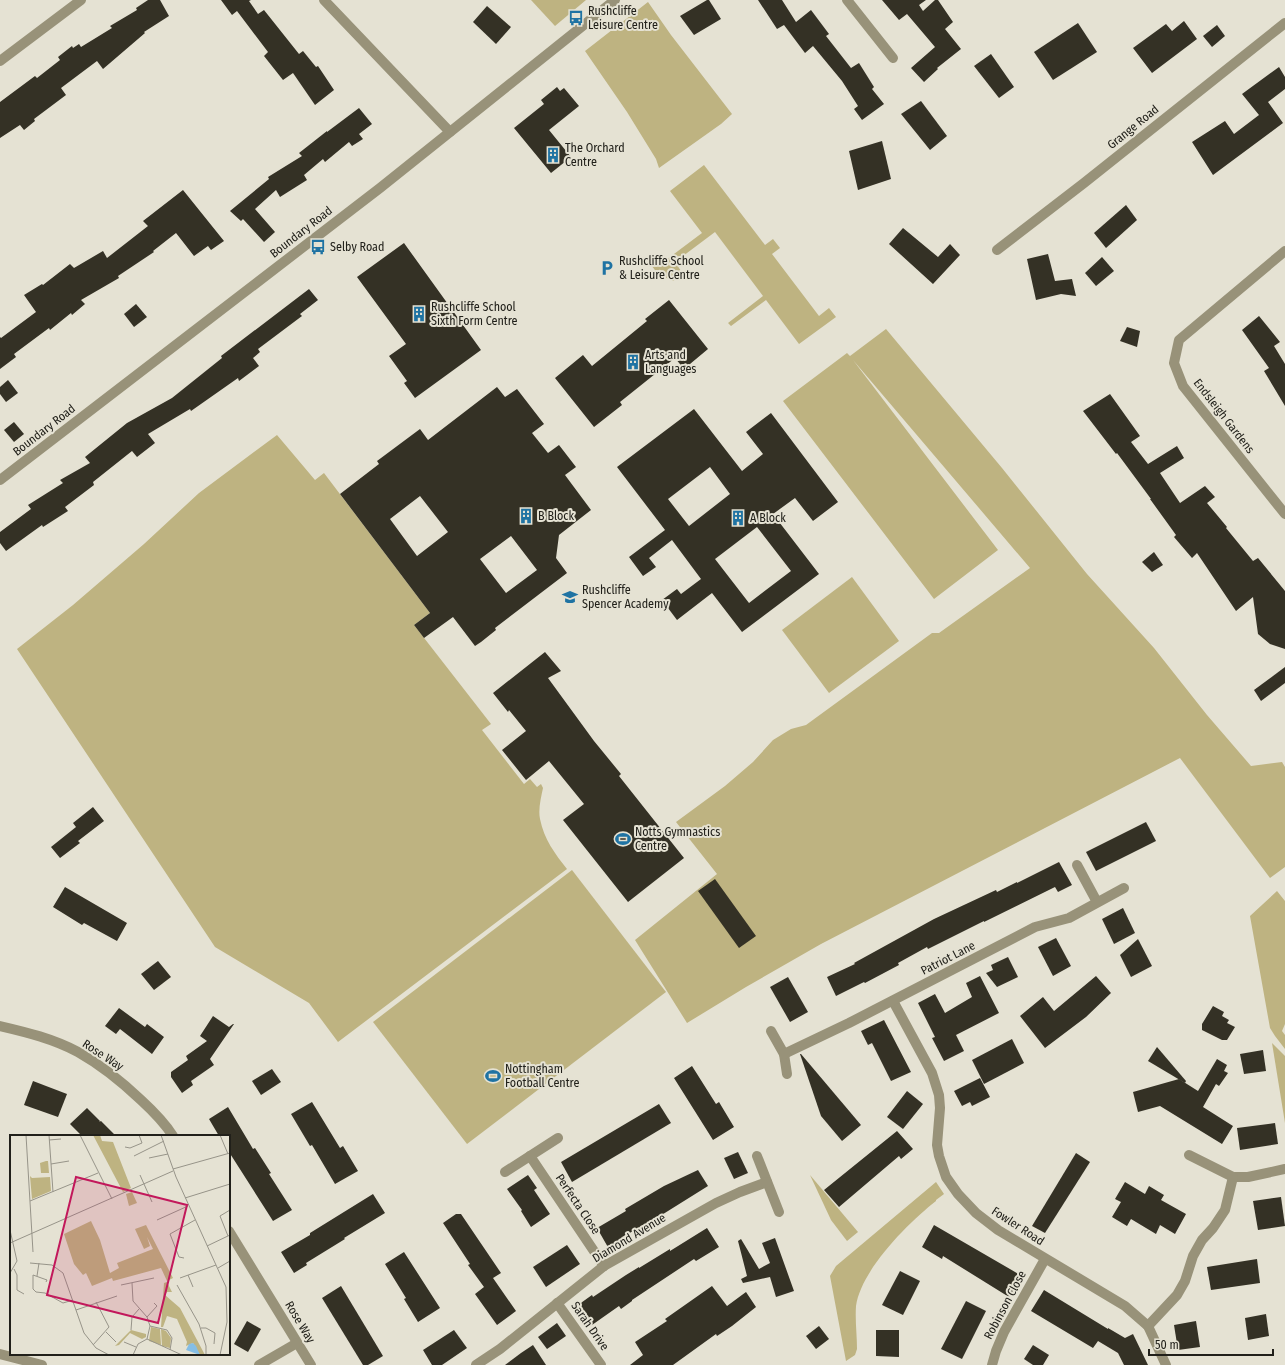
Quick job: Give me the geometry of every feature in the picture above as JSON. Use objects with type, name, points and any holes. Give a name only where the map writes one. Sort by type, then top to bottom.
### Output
[{"type":"street","points":[[0,62],[81,0]]},
{"type":"street","points":[[324,0],[450,132]]},
{"type":"street","name":"Boundary Road","points":[[0,480],[374,192],[615,0]]},
{"type":"street","points":[[847,0],[893,58]]},
{"type":"street","name":"Grange Road","points":[[996,250],[1285,23]]},
{"type":"street","name":"Endsleigh Gardens","points":[[1285,251],[1179,340],[1174,363],[1183,386],[1285,514]]},
{"type":"street","points":[[1077,865],[1097,902]]},
{"type":"street","name":"Patriot Lane","points":[[784,1054],[893,1001],[1035,927],[1069,918],[1124,888]]},
{"type":"street","name":"Fowler Road","points":[[893,1001],[932,1073],[939,1095],[940,1108],[937,1145],[939,1156],[946,1177],[958,1194],[976,1214],[998,1230],[1125,1306],[1148,1326],[1166,1365]]},
{"type":"street","name":"Rose Way","points":[[0,1026],[61,1044],[91,1060],[125,1085],[162,1120],[172,1135]]},
{"type":"street","points":[[771,1031],[784,1054],[787,1074]]},
{"type":"street","points":[[506,1172],[558,1138]]},
{"type":"street","points":[[1189,1155],[1233,1177],[1248,1177],[1285,1169]]},
{"type":"street","name":"Perfecta Close","points":[[530,1156],[604,1266]]},
{"type":"street","points":[[757,1156],[779,1212]]},
{"type":"street","points":[[1148,1326],[1177,1296],[1185,1282],[1193,1256],[1202,1240],[1213,1228],[1225,1210],[1233,1177]]},
{"type":"street","name":"Diamond Avenue","points":[[476,1365],[500,1349],[604,1266],[716,1203],[740,1192],[768,1182]]},
{"type":"street","name":"Rose Way","points":[[230,1232],[310,1365]]},
{"type":"street","name":"Robinson Close","points":[[992,1365],[1004,1332],[1045,1259]]},
{"type":"street","name":"Sarah Drive","points":[[557,1303],[601,1365]]},
{"type":"street","points":[[259,1365],[297,1343]]},
{"type":"street","points":[[0,1354],[42,1365]]},
{"type":"shaded area","points":[[531,0],[586,0],[555,26]]},
{"type":"shaded area","points":[[648,2],[671,35],[732,114],[721,124],[659,168],[656,159],[627,112],[585,51]]},
{"type":"shaded area","points":[[704,165],[765,245],[773,239],[780,248],[772,254],[819,316],[829,308],[836,317],[799,344],[766,300],[731,326],[728,323],[763,296],[715,232],[675,262],[683,274],[673,281],[658,274],[648,261],[656,255],[662,263],[702,233],[670,191]]},
{"type":"shaded area","points":[[886,329],[1002,468],[1087,574],[1154,648],[1207,715],[1251,766],[1282,762],[1285,767],[1285,867],[1270,878],[1180,758],[821,944],[687,1023],[635,940],[717,874],[676,822],[725,786],[753,762],[773,740],[791,729],[806,725],[932,633],[939,633],[1030,568],[853,360],[998,550],[934,599],[783,401],[847,353],[850,356]]},
{"type":"shaded area","points":[[277,435],[315,480],[324,473],[430,613],[414,625],[491,724],[482,730],[524,784],[530,779],[537,787],[541,784],[543,788],[539,811],[544,833],[550,846],[567,869],[338,1042],[309,1003],[215,947],[17,649],[73,605],[144,544],[199,493]]},
{"type":"shaded area","points":[[852,577],[899,641],[829,693],[782,630]]},
{"type":"shaded area","points":[[572,870],[666,992],[467,1144],[373,1022]]},
{"type":"shaded area","points":[[1277,891],[1285,901],[1285,1024],[1282,1031],[1285,1035],[1285,1049],[1270,1028],[1250,916]]},
{"type":"shaded area","points":[[1272,1043],[1285,1056],[1285,1123]]},
{"type":"shaded area","points":[[810,1175],[858,1232],[847,1241],[831,1220]]},
{"type":"shaded area","points":[[936,1182],[944,1194],[912,1222],[887,1248],[867,1278],[860,1292],[856,1306],[857,1349],[855,1355],[846,1361],[830,1276],[836,1266]]},
{"type":"building","points":[[148,0],[160,0],[169,16],[144,32],[145,33],[103,69],[97,61],[61,88],[66,95],[34,119],[35,121],[24,130],[20,125],[0,138],[0,102],[35,76],[37,78],[60,60],[58,57],[72,46],[73,48],[79,44],[81,47],[112,28],[110,26],[137,10],[136,8]]},
{"type":"building","points":[[221,0],[251,0],[249,1],[258,14],[264,10],[299,54],[303,51],[316,67],[318,66],[334,90],[315,105],[293,73],[283,80],[264,56],[268,52],[237,11],[232,15]]},
{"type":"building","points":[[709,0],[721,19],[694,35],[680,16]]},
{"type":"building","points":[[758,0],[782,0],[796,22],[811,10],[829,34],[826,36],[851,68],[859,63],[874,87],[872,89],[884,104],[862,120],[854,109],[858,106],[842,81],[813,46],[805,53],[784,25],[777,29]]},
{"type":"building","points":[[882,0],[926,0],[919,5],[923,11],[935,0],[938,0],[953,22],[945,29],[961,49],[937,68],[938,69],[924,82],[911,68],[935,47],[907,14],[899,20]]},
{"type":"building","points":[[487,6],[511,27],[496,44],[473,22]]},
{"type":"building","points":[[1184,21],[1197,39],[1152,73],[1133,48],[1166,24],[1172,31]]},
{"type":"building","points":[[1078,23],[1097,52],[1053,80],[1034,52]]},
{"type":"building","points":[[1217,25],[1225,36],[1212,47],[1203,36]]},
{"type":"building","points":[[991,54],[1014,87],[999,98],[974,66]]},
{"type":"building","points":[[1279,67],[1285,77],[1285,89],[1268,102],[1283,123],[1213,175],[1192,142],[1225,121],[1234,134],[1259,115],[1242,94]]},
{"type":"building","points":[[557,87],[560,91],[564,88],[579,106],[549,130],[571,157],[551,173],[514,128],[544,104],[541,100]]},
{"type":"building","points":[[921,101],[947,136],[930,150],[901,114]]},
{"type":"building","points":[[359,108],[372,124],[359,134],[363,139],[352,146],[349,142],[325,162],[323,159],[304,175],[307,180],[280,197],[276,190],[255,209],[275,232],[264,242],[243,219],[241,221],[230,211],[269,179],[268,177],[302,156],[299,153]]},
{"type":"building","points":[[882,141],[891,179],[858,190],[849,151]]},
{"type":"building","points":[[183,190],[224,241],[211,250],[208,246],[194,256],[176,233],[153,251],[154,252],[118,276],[119,278],[81,300],[85,304],[72,315],[71,313],[50,330],[49,328],[14,354],[16,357],[0,369],[0,337],[1,338],[36,312],[24,295],[42,284],[43,285],[70,264],[74,268],[103,251],[107,258],[148,226],[143,221]]},
{"type":"building","points":[[1126,205],[1137,220],[1106,248],[1094,233]]},
{"type":"building","points":[[903,228],[938,257],[950,244],[960,255],[933,284],[889,244]]},
{"type":"building","name":"Rushcliffe School Sixth Form Centre","points":[[404,243],[481,350],[415,398],[404,383],[407,381],[389,356],[406,344],[357,277]]},
{"type":"building","points":[[1048,254],[1055,281],[1072,279],[1076,296],[1061,294],[1036,300],[1027,259]]},
{"type":"building","points":[[1102,257],[1114,271],[1096,286],[1085,273]]},
{"type":"building","points":[[309,289],[318,300],[300,314],[302,316],[258,349],[260,352],[253,358],[259,366],[239,381],[238,378],[191,411],[190,409],[148,434],[155,443],[137,457],[132,451],[93,482],[94,485],[65,507],[68,511],[43,527],[42,525],[6,551],[0,543],[0,532],[31,509],[28,505],[63,483],[60,480],[90,463],[85,457],[127,423],[172,398],[222,358],[221,356]]},
{"type":"building","name":"Arts and Languages","points":[[669,300],[708,349],[684,369],[675,358],[620,402],[622,405],[594,427],[555,378],[583,355],[592,366],[647,321],[645,319]]},
{"type":"building","points":[[136,304],[147,317],[134,327],[124,314]]},
{"type":"building","points":[[1259,316],[1280,342],[1274,346],[1285,364],[1285,406],[1264,371],[1269,368],[1242,330]]},
{"type":"building","points":[[1127,327],[1140,331],[1137,347],[1120,341]]},
{"type":"building","points":[[8,380],[18,393],[6,402],[0,394],[0,387]]},
{"type":"building","name":"B Block","points":[[497,387],[505,397],[517,389],[544,424],[532,433],[548,453],[559,445],[576,467],[565,475],[591,510],[559,535],[556,558],[567,573],[495,628],[496,630],[475,646],[453,617],[424,638],[414,625],[430,613],[340,494],[379,464],[377,461],[420,429],[428,440]],"holes":[[[420,496],[448,532],[417,556],[390,519]],[[511,536],[537,570],[506,593],[480,559]]]},
{"type":"building","points":[[1110,394],[1140,436],[1131,442],[1148,464],[1177,446],[1184,458],[1160,473],[1180,503],[1205,486],[1215,497],[1207,503],[1227,527],[1226,528],[1253,561],[1258,558],[1285,591],[1285,649],[1270,644],[1258,634],[1253,597],[1236,611],[1197,553],[1192,558],[1174,537],[1176,535],[1151,499],[1117,453],[1116,454],[1083,411]]},
{"type":"building","name":"A Block","points":[[694,409],[742,471],[763,454],[746,432],[771,413],[838,502],[813,521],[795,498],[773,514],[819,574],[742,632],[712,593],[677,620],[662,600],[677,589],[681,594],[701,579],[672,540],[649,558],[656,567],[643,576],[629,557],[665,530],[617,467]],"holes":[[[710,467],[730,494],[689,526],[668,499]],[[757,527],[791,571],[749,603],[715,559]]]},
{"type":"building","points":[[14,422],[24,434],[14,442],[4,430]]},
{"type":"building","points":[[1154,552],[1163,565],[1152,572],[1142,562]]},
{"type":"building","points":[[545,652],[561,671],[548,678],[594,741],[621,774],[619,776],[684,858],[628,902],[563,820],[584,804],[549,761],[526,780],[502,750],[526,731],[493,693]]},
{"type":"building","points":[[1285,667],[1285,683],[1261,701],[1254,690]]},
{"type":"building","points":[[93,807],[104,821],[78,841],[80,843],[60,858],[51,847],[76,827],[73,823]]},
{"type":"building","points":[[1146,822],[1156,841],[1096,871],[1086,852]]},
{"type":"building","points":[[1059,862],[1072,885],[1058,892],[1055,887],[928,949],[927,947],[898,963],[899,965],[836,996],[827,977],[855,964],[854,963],[934,919],[996,890],[997,892],[1017,883]]},
{"type":"building","points":[[715,879],[756,936],[739,948],[698,891]]},
{"type":"building","points":[[65,887],[127,923],[117,941],[84,923],[82,925],[53,907]]},
{"type":"building","points":[[1123,908],[1135,933],[1114,944],[1102,919]]},
{"type":"building","points":[[1056,938],[1071,966],[1053,976],[1038,947]]},
{"type":"building","points":[[1138,939],[1152,966],[1131,977],[1120,955]]},
{"type":"building","points":[[1008,957],[1018,977],[997,987],[986,973],[993,970],[991,965]]},
{"type":"building","points":[[158,961],[171,977],[154,990],[141,974]]},
{"type":"building","points":[[980,976],[999,1013],[956,1035],[964,1051],[944,1061],[932,1038],[935,1037],[918,1003],[935,994],[945,1013],[972,997],[966,983]]},
{"type":"building","points":[[1096,976],[1111,993],[1086,1017],[1045,1048],[1020,1016],[1043,997],[1054,1011]]},
{"type":"building","points":[[788,977],[808,1012],[790,1022],[770,987]]},
{"type":"building","points":[[1213,1006],[1224,1012],[1222,1016],[1229,1020],[1227,1023],[1235,1027],[1227,1040],[1222,1040],[1202,1030],[1202,1024]]},
{"type":"building","points":[[119,1008],[145,1027],[147,1024],[164,1037],[152,1054],[120,1029],[116,1034],[105,1026]]},
{"type":"building","points":[[213,1016],[229,1027],[234,1024],[210,1059],[214,1065],[191,1081],[193,1085],[182,1093],[171,1077],[171,1072],[188,1060],[186,1056],[207,1041],[200,1036]]},
{"type":"building","points":[[884,1020],[911,1072],[891,1081],[872,1043],[868,1045],[861,1031]]},
{"type":"building","points":[[1012,1039],[1024,1063],[984,1084],[972,1060]]},
{"type":"building","points":[[1157,1047],[1186,1081],[1185,1083],[1148,1061]]},
{"type":"building","points":[[1263,1050],[1266,1071],[1244,1074],[1240,1054]]},
{"type":"building","points":[[800,1054],[861,1125],[842,1141],[821,1116]]},
{"type":"building","points":[[1217,1059],[1227,1065],[1224,1071],[1228,1073],[1219,1086],[1216,1084],[1203,1107],[1233,1126],[1222,1144],[1160,1106],[1138,1112],[1133,1092],[1179,1079],[1198,1091]]},
{"type":"building","points":[[692,1066],[716,1104],[719,1102],[734,1127],[713,1140],[674,1078]]},
{"type":"building","points":[[272,1069],[281,1082],[261,1095],[252,1081]]},
{"type":"building","points":[[980,1078],[990,1097],[972,1106],[970,1102],[962,1106],[954,1091]]},
{"type":"building","points":[[33,1081],[67,1094],[58,1117],[24,1105]]},
{"type":"building","points":[[907,1091],[923,1104],[903,1129],[887,1117]]},
{"type":"building","points":[[312,1102],[340,1148],[343,1146],[358,1171],[335,1184],[312,1145],[310,1146],[291,1114]]},
{"type":"building","points":[[659,1104],[671,1123],[572,1182],[561,1162]]},
{"type":"building","points":[[228,1107],[253,1149],[255,1148],[271,1173],[269,1174],[292,1210],[273,1221],[230,1154],[230,1135],[218,1135],[209,1119]]},
{"type":"building","points":[[87,1108],[100,1121],[99,1122],[101,1121],[115,1135],[81,1135],[70,1124]]},
{"type":"building","points":[[1275,1123],[1278,1144],[1240,1150],[1237,1128]]},
{"type":"building","points":[[897,1131],[913,1149],[901,1159],[899,1156],[839,1207],[824,1190]]},
{"type":"building","points":[[738,1152],[748,1173],[734,1179],[724,1158]]},
{"type":"building","points":[[1076,1153],[1090,1162],[1045,1233],[1032,1226]]},
{"type":"building","points":[[698,1170],[708,1186],[652,1221],[622,1237],[624,1240],[609,1249],[597,1228],[626,1211],[625,1209],[664,1186]]},
{"type":"building","points":[[528,1175],[537,1188],[534,1190],[550,1214],[531,1227],[521,1211],[522,1210],[507,1189]]},
{"type":"building","points":[[1125,1182],[1145,1194],[1149,1186],[1164,1195],[1161,1200],[1186,1214],[1175,1234],[1160,1225],[1156,1234],[1131,1219],[1127,1226],[1112,1217],[1121,1202],[1115,1199]]},
{"type":"building","points":[[373,1194],[385,1213],[306,1263],[307,1265],[294,1273],[281,1252]]},
{"type":"building","points":[[1281,1197],[1285,1226],[1258,1230],[1253,1201]]},
{"type":"building","points":[[456,1214],[461,1214],[501,1273],[493,1278],[516,1311],[497,1325],[475,1294],[484,1287],[468,1265],[470,1264],[443,1223]]},
{"type":"building","points":[[934,1225],[1022,1276],[1009,1297],[943,1256],[942,1259],[922,1247]]},
{"type":"building","points":[[707,1228],[719,1247],[696,1261],[694,1259],[632,1300],[621,1309],[619,1306],[592,1325],[578,1305],[592,1295],[593,1297],[639,1267],[670,1249],[670,1251]]},
{"type":"building","points":[[775,1238],[794,1291],[776,1297],[770,1277],[743,1283],[741,1279],[747,1276],[738,1241],[741,1239],[759,1269],[770,1263],[762,1243]]},
{"type":"building","points":[[567,1245],[580,1264],[546,1287],[533,1267]]},
{"type":"building","points":[[404,1252],[440,1308],[418,1322],[404,1299],[406,1298],[385,1264]]},
{"type":"building","points":[[1257,1259],[1260,1283],[1211,1290],[1207,1267]]},
{"type":"building","points":[[900,1271],[920,1281],[903,1315],[882,1305]]},
{"type":"building","points":[[341,1286],[383,1356],[368,1365],[363,1365],[322,1298]]},
{"type":"building","points":[[712,1286],[727,1306],[746,1292],[756,1307],[732,1326],[717,1336],[716,1334],[673,1365],[630,1365],[643,1355],[635,1342],[667,1321],[665,1319]]},
{"type":"building","points":[[1044,1290],[1125,1338],[1133,1334],[1148,1365],[1124,1365],[1118,1353],[1098,1341],[1093,1348],[1031,1311]]},
{"type":"building","points":[[966,1301],[986,1311],[962,1359],[941,1349]]},
{"type":"building","points":[[1266,1314],[1269,1336],[1248,1340],[1245,1318]]},
{"type":"building","points":[[247,1321],[261,1329],[248,1352],[234,1344]]},
{"type":"building","points":[[1196,1321],[1200,1347],[1178,1350],[1174,1325]]},
{"type":"building","points":[[557,1323],[566,1336],[547,1349],[538,1337]]},
{"type":"building","points":[[819,1326],[829,1339],[816,1349],[806,1336]]},
{"type":"building","points":[[454,1330],[467,1348],[442,1365],[432,1365],[423,1350]]},
{"type":"building","points":[[876,1330],[899,1330],[899,1357],[876,1356]]},
{"type":"building","points":[[533,1345],[546,1365],[505,1365],[521,1353]]},
{"type":"building","points":[[1033,1345],[1049,1355],[1043,1365],[1033,1365],[1024,1359]]},
{"type":"place","name":"Rushcliffe Leisure Centre","points":[[576,18]]},
{"type":"place","name":"The Orchard Centre","points":[[553,155]]},
{"type":"place","name":"Selby Road","points":[[318,247]]},
{"type":"place","name":"Rushcliffe School & Leisure Centre","points":[[607,268]]},
{"type":"place","name":"Rushcliffe School Sixth Form Centre","points":[[419,314]]},
{"type":"place","name":"Arts and Languages","points":[[633,362]]},
{"type":"place","name":"B Block","points":[[526,516]]},
{"type":"place","name":"A Block","points":[[738,518]]},
{"type":"place","name":"Rushcliffe Spencer Academy","points":[[570,597]]},
{"type":"place","name":"Notts Gymnastics Centre","points":[[623,839]]},
{"type":"place","name":"Nottingham Football Centre","points":[[493,1076]]}]
